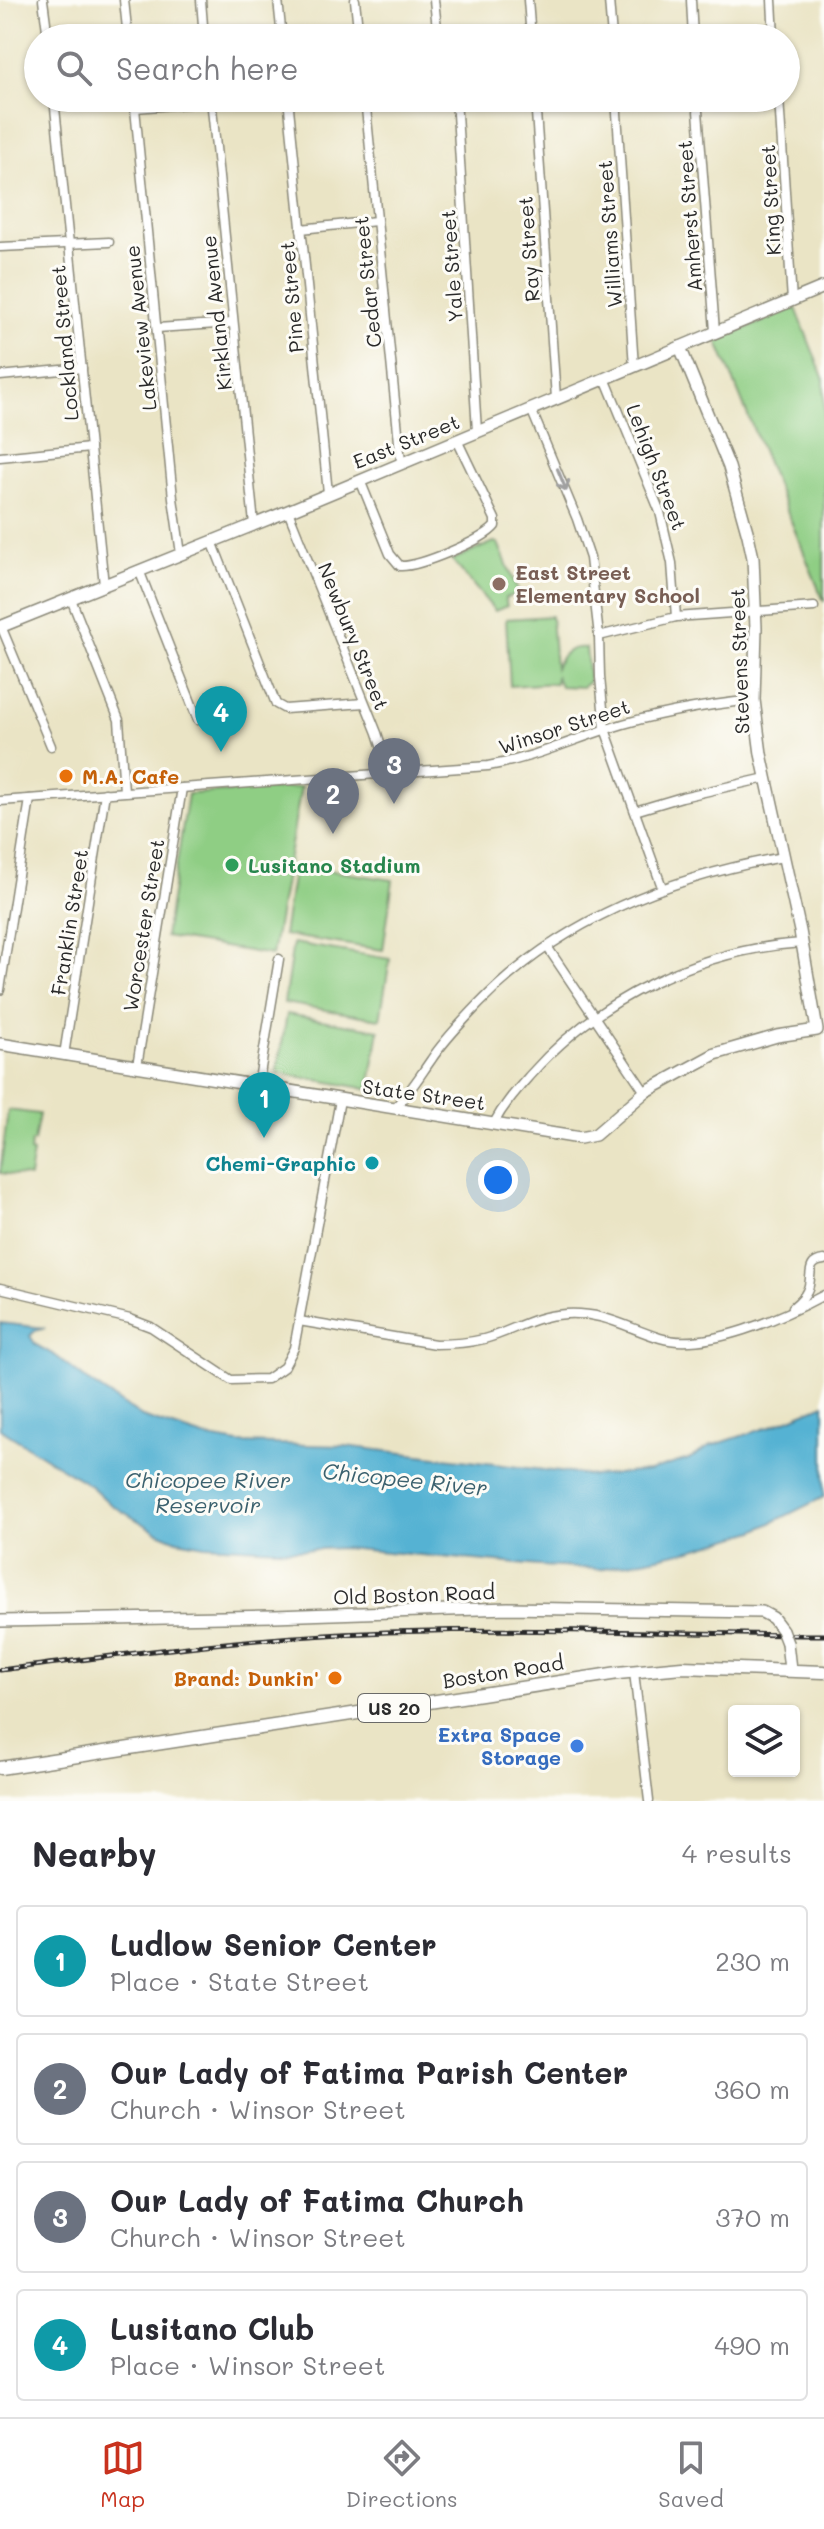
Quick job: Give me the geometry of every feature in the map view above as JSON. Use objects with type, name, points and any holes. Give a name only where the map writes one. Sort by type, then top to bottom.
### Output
[{"type":"main road","name":"Boston Road","points":[[0,1768],[634,1672],[682,1667],[824,1672]]},
{"type":"street","points":[[43,0],[46,24]]},
{"type":"street","points":[[124,0],[127,24]]},
{"type":"street","points":[[201,0],[203,24]]},
{"type":"street","points":[[278,0],[281,24]]},
{"type":"street","points":[[355,0],[358,24]]},
{"type":"street","points":[[434,0],[437,24]]},
{"type":"street","points":[[528,0],[530,24]]},
{"type":"street","points":[[609,0],[611,24]]},
{"type":"street","points":[[691,0],[692,24]]},
{"type":"street","points":[[772,0],[773,24]]},
{"type":"street","name":"Lockland Street","points":[[56,112],[104,585]]},
{"type":"street","name":"Lakeview Avenue","points":[[135,112],[181,554]]},
{"type":"street","name":"Kirkland Avenue","points":[[212,112],[254,524]]},
{"type":"street","name":"Pine Street","points":[[289,112],[328,493]]},
{"type":"street","name":"Cedar Street","points":[[366,112],[401,462]]},
{"type":"street","name":"Yale Street","points":[[457,112],[477,431]]},
{"type":"street","name":"Ray Street","points":[[536,112],[556,398]]},
{"type":"street","name":"Williams Street","points":[[617,112],[634,367]]},
{"type":"street","name":"Amherst Street","points":[[698,112],[715,331]]},
{"type":"street","name":"King Street","points":[[780,112],[792,301]]},
{"type":"street","points":[[301,229],[376,221]]},
{"type":"street","points":[[0,247],[109,242]]},
{"type":"street","name":"East Street","points":[[1,626],[288,511],[824,287]]},
{"type":"street","points":[[157,328],[232,323]]},
{"type":"street","name":"Stevens Street","points":[[680,347],[738,493],[753,558],[754,700],[766,778],[802,943],[817,1030]]},
{"type":"street","points":[[0,376],[82,368]]},
{"type":"street","name":"Lehigh Street","points":[[605,378],[660,512],[672,563],[676,617]]},
{"type":"street","points":[[531,409],[590,558],[605,729],[662,887]]},
{"type":"street","points":[[360,480],[390,554],[400,566],[415,564],[482,537],[495,526],[495,519],[457,440]]},
{"type":"street","points":[[0,457],[90,448]]},
{"type":"street","name":"Newbury Street","points":[[288,511],[390,774]]},
{"type":"street","points":[[212,541],[276,704],[285,709],[364,703]]},
{"type":"street","points":[[139,570],[198,720]]},
{"type":"street","points":[[71,599],[119,720],[124,791]]},
{"type":"street","points":[[599,636],[676,617],[814,607]]},
{"type":"street","points":[[1,626],[51,746]]},
{"type":"street","name":"Winsor Street","points":[[0,801],[503,764],[605,729],[696,706],[754,700]]},
{"type":"street","points":[[635,811],[766,778]]},
{"type":"street","name":"Worcester Street","points":[[137,1066],[182,788]]},
{"type":"street","name":"Franklin Street","points":[[64,1055],[105,793]]},
{"type":"street","points":[[0,990],[30,799]]},
{"type":"street","points":[[394,1108],[406,1097],[448,1038],[480,1003],[520,967],[586,922],[662,887],[783,857]]},
{"type":"street","points":[[494,1123],[502,1107],[540,1064],[594,1017],[634,994],[712,959],[774,945],[802,943]]},
{"type":"street","points":[[548,948],[645,1092]]},
{"type":"street","points":[[258,1086],[279,959]]},
{"type":"street","name":"State Street","points":[[0,1044],[588,1138],[645,1092],[698,1062],[777,1036],[817,1030]]},
{"type":"street","points":[[0,1288],[130,1319],[151,1327],[231,1380],[267,1379],[284,1367],[294,1348],[340,1100]]},
{"type":"street","points":[[787,1312],[808,1290],[811,1266],[824,1260]]},
{"type":"street","points":[[299,1321],[435,1344],[454,1344],[487,1338],[525,1321],[583,1313],[613,1319],[662,1339],[683,1341],[717,1337],[824,1295]]},
{"type":"street","name":"Old Boston Road","points":[[0,1621],[497,1609],[756,1611],[773,1618],[782,1630],[790,1669]]},
{"type":"street","points":[[634,1672],[649,1801]]},
{"type":"green space","points":[[796,308],[824,380],[824,602],[717,340]]},
{"type":"green space","points":[[498,543],[519,593],[505,598],[507,606],[495,611],[452,560]]},
{"type":"green space","points":[[551,616],[555,668],[566,652],[586,648],[589,682],[582,687],[560,686],[556,677],[555,683],[510,686],[506,619]]},
{"type":"green space","name":"Lusitano Stadium","points":[[301,787],[272,955],[165,937],[188,794]]},
{"type":"green space","points":[[294,865],[393,880],[383,950],[283,935]]},
{"type":"green space","points":[[293,943],[390,959],[380,1019],[284,1003]]},
{"type":"green space","points":[[287,1014],[379,1030],[369,1089],[277,1073]]},
{"type":"green space","points":[[8,1110],[39,1114],[34,1142],[31,1142],[30,1152],[33,1153],[29,1177],[0,1173]]},
{"type":"water","name":"Chicopee River Reservoir","points":[[0,1323],[45,1328],[30,1336],[36,1345],[142,1417],[204,1437],[238,1443],[345,1446],[594,1476],[649,1471],[689,1459],[711,1446],[824,1404],[824,1497],[755,1531],[691,1550],[600,1569],[343,1548],[295,1550],[205,1545],[177,1540],[110,1504],[92,1487],[0,1429]]},
{"type":"railway","points":[[0,1670],[244,1641],[388,1632],[513,1630],[824,1635]]},
{"type":"place","name":"East Street Elementary School","points":[[499,584]]},
{"type":"place","name":"Lusitano Club","points":[[221,752]]},
{"type":"place","name":"M.A. Cafe","points":[[66,776]]},
{"type":"place","name":"Our Lady of Fatima Church","points":[[394,804]]},
{"type":"place","name":"Our Lady of Fatima Parish Center","points":[[333,834]]},
{"type":"place","name":"Lusitano Stadium","points":[[232,865]]},
{"type":"place","name":"Ludlow Senior Center","points":[[264,1138]]},
{"type":"place","name":"Chemi-Graphic","points":[[372,1163]]},
{"type":"place","name":"Brand: Dunkin'","points":[[335,1678]]},
{"type":"place","name":"Extra Space Storage","points":[[577,1746]]},
{"type":"water label","name":"Chicopee River","points":[[405,1479]]}]
